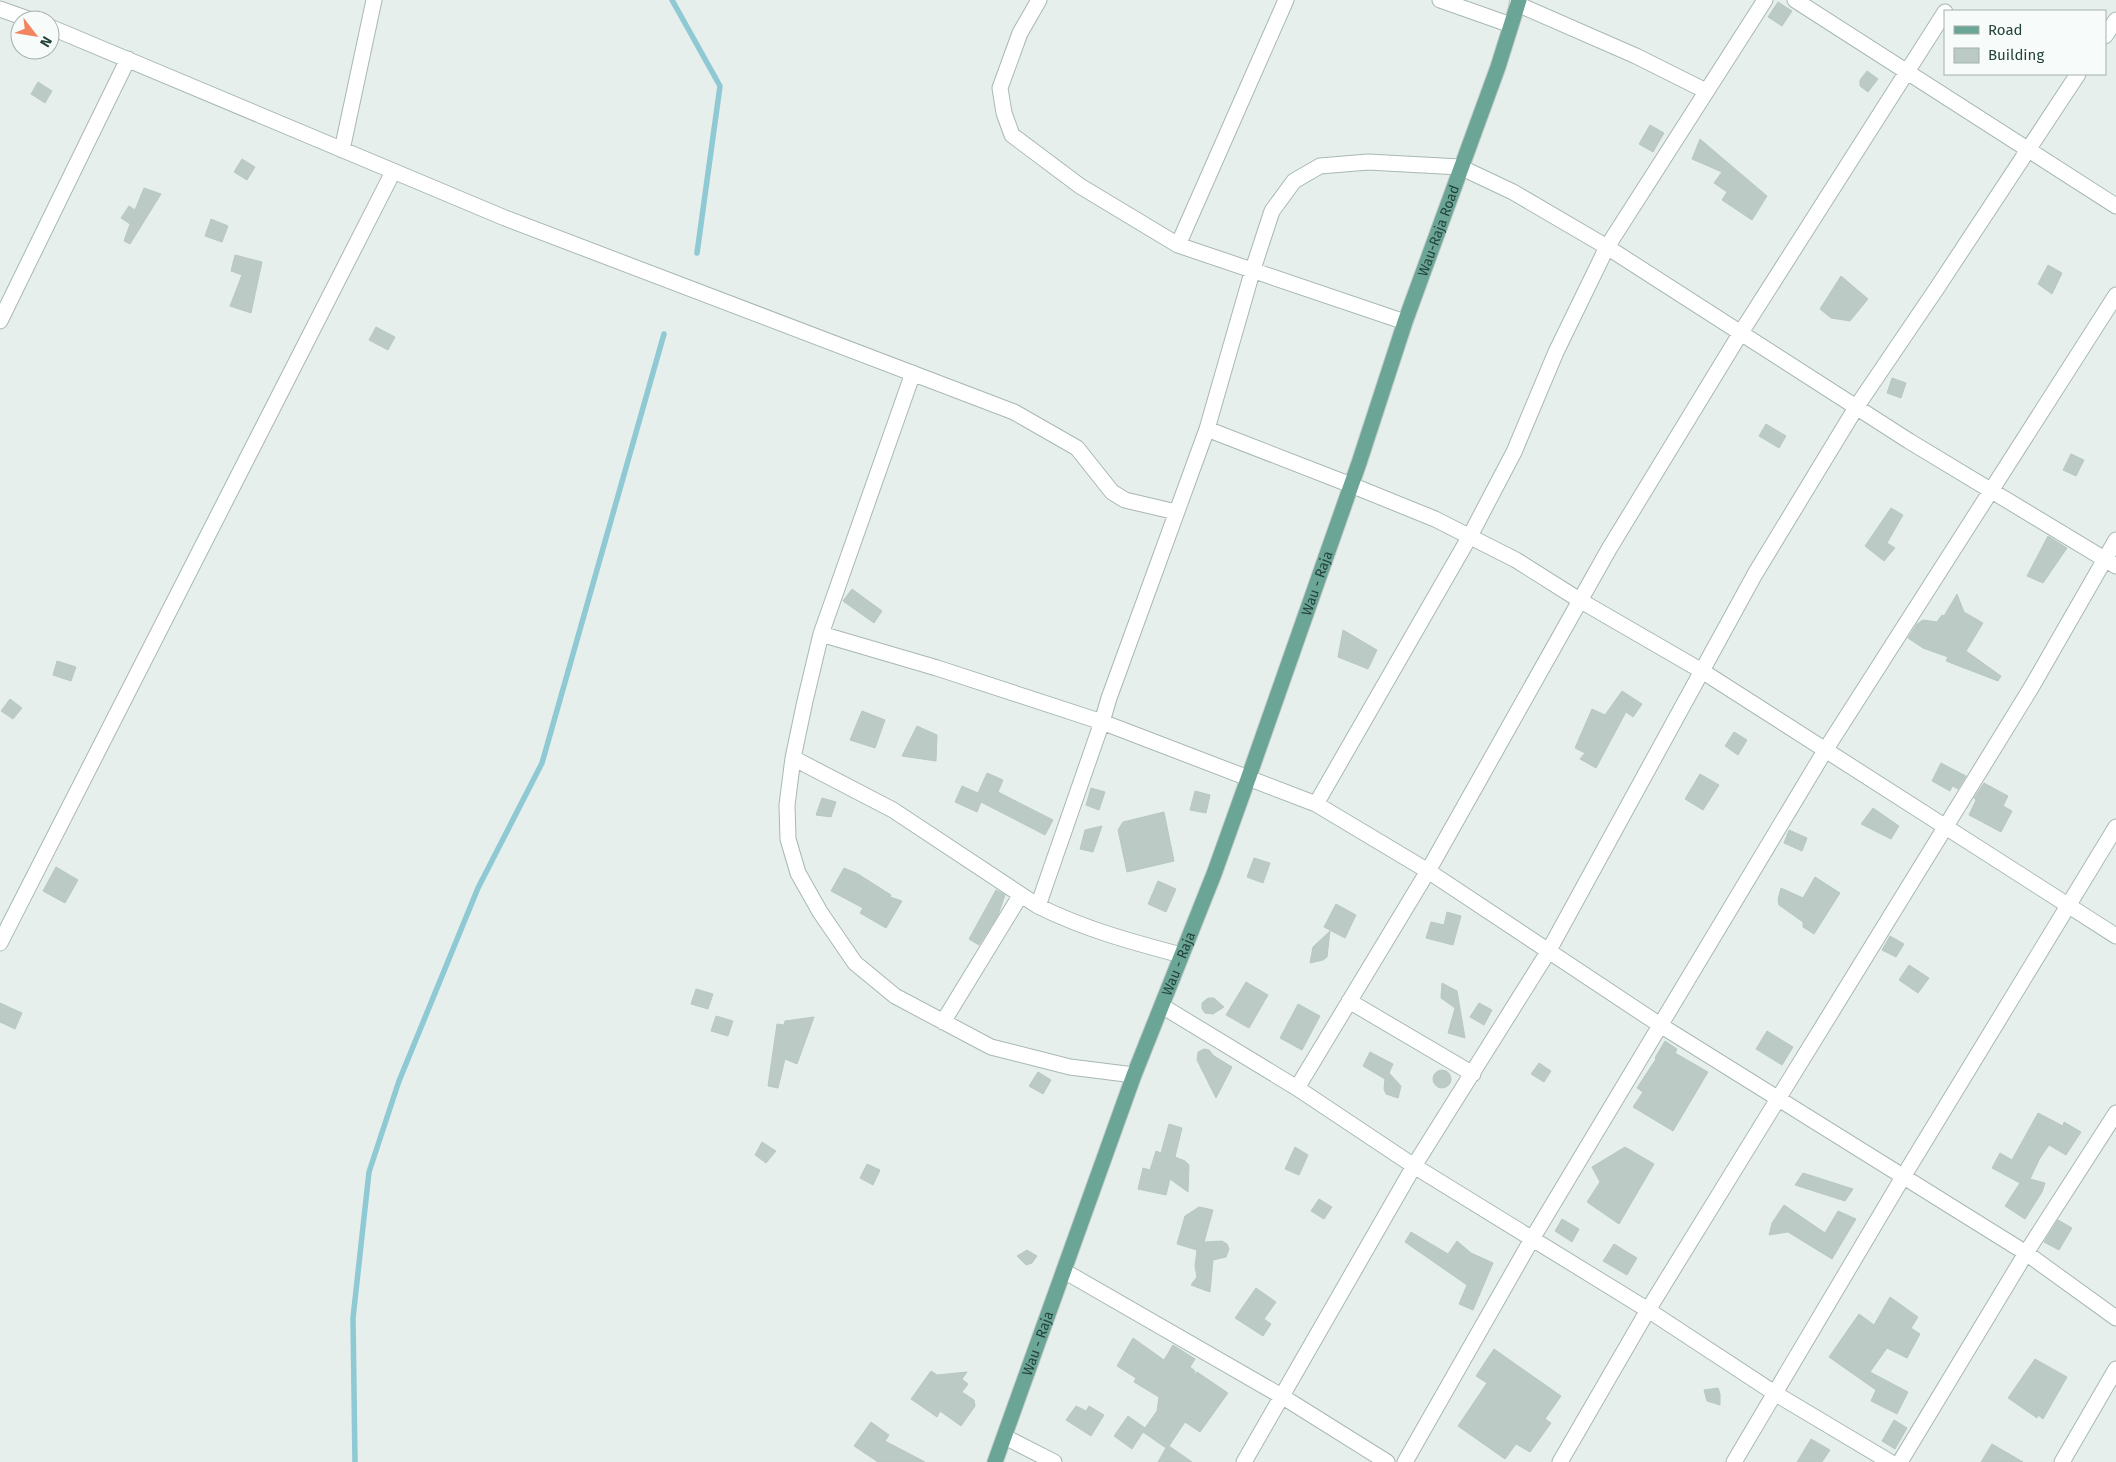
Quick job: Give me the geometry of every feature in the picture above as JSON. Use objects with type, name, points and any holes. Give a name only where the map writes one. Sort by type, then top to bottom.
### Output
[{"type":"main road","name":"Wau-Raja Road","points":[[1359,463],[1405,322],[1518,2]]},
{"type":"main road","name":"Wau - Raja","points":[[995,1462],[1134,1075],[1248,779],[1359,463]]},
{"type":"street","points":[[342,150],[373,0]]},
{"type":"street","points":[[1040,0],[1020,32],[1000,88],[1004,113],[1012,135],[1080,186],[1178,245],[1405,322]]},
{"type":"street","points":[[1178,245],[1286,0]]},
{"type":"street","points":[[1440,0],[1511,25]]},
{"type":"street","points":[[1316,804],[1470,536],[1514,452],[1556,352],[1607,247],[1765,0]]},
{"type":"street","points":[[1795,0],[2116,206]]},
{"type":"street","points":[[1518,2],[1706,90]]},
{"type":"street","points":[[1297,1088],[1428,871],[1581,601],[1591,580],[1740,334],[1944,14]]},
{"type":"street","points":[[2106,35],[2116,20]]},
{"type":"street","points":[[60,31],[506,218],[1014,412],[1077,448],[1112,492],[1125,500],[1176,512]]},
{"type":"street","points":[[0,321],[128,60]]},
{"type":"street","points":[[1244,1462],[1414,1166],[1548,952],[1755,574],[1856,406],[1937,288],[2077,75]]},
{"type":"street","points":[[1038,906],[1109,698],[1207,429],[1253,269],[1272,211],[1294,181],[1320,166],[1368,162],[1460,167],[1513,192],[1607,247],[1740,334],[2110,562]]},
{"type":"street","points":[[0,944],[393,172]]},
{"type":"street","points":[[1405,1462],[1532,1239],[1826,749],[2116,295]]},
{"type":"street","points":[[913,373],[821,634],[793,758],[787,804],[788,839],[798,873],[820,912],[856,963],[895,996],[991,1048],[1070,1067],[1134,1075]]},
{"type":"street","points":[[1207,429],[1404,505],[1516,560],[1581,601],[1702,671],[2116,936]]},
{"type":"street","points":[[1560,1462],[1648,1310],[1945,826],[2110,562],[2116,540]]},
{"type":"street","points":[[821,634],[937,668],[1102,722],[1316,804],[1428,871],[1548,952],[1778,1100],[2026,1253],[2116,1318]]},
{"type":"street","points":[[793,758],[893,810],[1020,896],[1063,919],[1109,936],[1181,955]]},
{"type":"street","points":[[1734,1462],[1903,1177],[2116,827]]},
{"type":"street","points":[[942,1022],[1020,896]]},
{"type":"street","points":[[1349,1001],[1473,1074]]},
{"type":"street","points":[[1162,1006],[1297,1088],[1414,1166],[1648,1310],[1776,1394],[1890,1462]]},
{"type":"street","points":[[1900,1462],[2026,1253],[2116,1113]]},
{"type":"street","points":[[1064,1271],[1283,1397],[1387,1462]]},
{"type":"street","points":[[2062,1462],[2116,1369]]},
{"type":"street","points":[[1005,1437],[1054,1462]]},
{"type":"building","points":[[1778,2],[1792,11],[1782,26],[1768,17]]},
{"type":"building","points":[[1867,71],[1878,79],[1868,92],[1860,86],[1860,80]]},
{"type":"building","points":[[38,82],[52,91],[45,103],[31,94]]},
{"type":"building","points":[[1650,125],[1664,133],[1653,152],[1639,144]]},
{"type":"building","points":[[1700,139],[1767,196],[1752,220],[1722,200],[1727,192],[1714,183],[1722,172],[1692,159]]},
{"type":"building","points":[[242,159],[255,167],[247,180],[234,172]]},
{"type":"building","points":[[144,188],[161,194],[130,244],[124,241],[130,224],[121,218],[129,206],[135,210]]},
{"type":"building","points":[[211,219],[228,226],[222,242],[205,236]]},
{"type":"building","points":[[235,255],[262,262],[251,313],[230,306],[242,275],[231,271]]},
{"type":"building","points":[[2048,265],[2062,273],[2052,294],[2038,284]]},
{"type":"building","points":[[1841,276],[1868,299],[1850,321],[1831,318],[1820,309]]},
{"type":"building","points":[[376,327],[395,337],[388,350],[369,340]]},
{"type":"building","points":[[1892,378],[1906,383],[1901,398],[1887,393]]},
{"type":"building","points":[[1766,424],[1786,436],[1779,448],[1759,436]]},
{"type":"building","points":[[2071,454],[2084,460],[2076,476],[2063,470]]},
{"type":"building","points":[[1891,508],[1903,515],[1887,543],[1895,548],[1884,561],[1865,546]]},
{"type":"building","points":[[2048,536],[2067,548],[2043,583],[2027,576]]},
{"type":"building","points":[[852,589],[882,611],[874,623],[843,601]]},
{"type":"building","points":[[1957,594],[1964,612],[1983,623],[1966,651],[2001,676],[1998,681],[1946,661],[1948,657],[1923,648],[1908,638],[1917,624],[1923,620],[1937,622],[1942,615],[1944,616]]},
{"type":"building","points":[[1343,630],[1377,650],[1368,669],[1338,657]]},
{"type":"building","points":[[57,661],[76,667],[71,681],[53,675]]},
{"type":"building","points":[[1622,691],[1642,704],[1633,717],[1626,712],[1596,768],[1580,759],[1585,753],[1575,748],[1592,709],[1605,715]]},
{"type":"building","points":[[10,699],[22,708],[13,719],[1,711]]},
{"type":"building","points":[[862,711],[885,720],[875,748],[850,740]]},
{"type":"building","points":[[917,726],[937,735],[936,761],[902,756]]},
{"type":"building","points":[[1734,732],[1747,740],[1738,755],[1725,746]]},
{"type":"building","points":[[1941,763],[1966,776],[1958,789],[1952,786],[1950,791],[1932,781]]},
{"type":"building","points":[[987,773],[1003,780],[998,792],[1053,820],[1045,835],[981,802],[977,812],[955,802],[962,786],[978,793]]},
{"type":"building","points":[[1700,774],[1719,785],[1703,810],[1685,799]]},
{"type":"building","points":[[1984,783],[2008,796],[2003,806],[2012,811],[2001,832],[1969,815],[1976,800],[1974,798]]},
{"type":"building","points":[[1091,788],[1105,792],[1099,810],[1086,805]]},
{"type":"building","points":[[1195,791],[1210,795],[1206,813],[1190,810]]},
{"type":"building","points":[[822,798],[836,802],[831,817],[816,815]]},
{"type":"building","points":[[1873,808],[1899,826],[1891,839],[1861,824]]},
{"type":"building","points":[[1164,812],[1174,861],[1127,872],[1118,830],[1123,822]]},
{"type":"building","points":[[1102,826],[1093,852],[1080,849],[1085,830]]},
{"type":"building","points":[[1789,830],[1807,838],[1802,851],[1784,843]]},
{"type":"building","points":[[1254,858],[1270,863],[1263,883],[1247,877]]},
{"type":"building","points":[[56,867],[78,880],[65,903],[43,891]]},
{"type":"building","points":[[844,868],[858,874],[891,895],[890,897],[902,901],[886,928],[860,913],[863,908],[831,891]]},
{"type":"building","points":[[1815,877],[1840,893],[1814,934],[1803,927],[1803,922],[1779,905],[1778,899],[1781,888],[1803,898]]},
{"type":"building","points":[[1158,881],[1176,889],[1166,912],[1148,904]]},
{"type":"building","points":[[996,890],[1005,895],[998,915],[979,945],[969,939]]},
{"type":"building","points":[[1336,904],[1356,915],[1345,938],[1324,927]]},
{"type":"building","points":[[1447,912],[1461,916],[1453,945],[1426,938],[1431,922],[1444,925]]},
{"type":"building","points":[[1330,931],[1327,957],[1310,963],[1313,947]]},
{"type":"building","points":[[1890,936],[1904,944],[1896,957],[1882,950]]},
{"type":"building","points":[[1909,965],[1929,978],[1918,993],[1899,980]]},
{"type":"building","points":[[1246,982],[1268,995],[1249,1028],[1226,1015]]},
{"type":"building","points":[[1442,983],[1457,991],[1465,1038],[1448,1033],[1455,1008],[1441,998]]},
{"type":"building","points":[[696,989],[713,994],[708,1009],[691,1004]]},
{"type":"building","points":[[1208,998],[1214,998],[1224,1007],[1213,1014],[1205,1013],[1202,1009],[1202,1003]]},
{"type":"building","points":[[0,1003],[22,1013],[15,1029],[0,1022]]},
{"type":"building","points":[[1479,1003],[1492,1010],[1484,1025],[1470,1017]]},
{"type":"building","points":[[1298,1004],[1320,1016],[1302,1050],[1280,1038]]},
{"type":"building","points":[[716,1016],[733,1021],[728,1036],[711,1031]]},
{"type":"building","points":[[814,1017],[797,1064],[785,1059],[778,1088],[768,1086],[777,1024],[784,1025],[785,1021]]},
{"type":"building","points":[[1767,1031],[1793,1047],[1782,1065],[1756,1049]]},
{"type":"building","points":[[1665,1041],[1677,1049],[1675,1053],[1708,1072],[1673,1131],[1633,1107],[1643,1092],[1637,1088]]},
{"type":"building","points":[[1204,1049],[1209,1050],[1214,1056],[1232,1067],[1216,1098],[1197,1060],[1198,1052]]},
{"type":"building","points":[[1370,1052],[1393,1064],[1389,1073],[1401,1086],[1398,1098],[1386,1094],[1384,1089],[1385,1079],[1363,1066]]},
{"type":"building","points":[[1539,1063],[1551,1071],[1544,1082],[1531,1074]]},
{"type":"building","points":[[1442,1070],[1448,1073],[1451,1079],[1448,1085],[1442,1088],[1436,1085],[1433,1079],[1436,1073]]},
{"type":"building","points":[[1038,1072],[1051,1080],[1043,1094],[1029,1086]]},
{"type":"building","points":[[2038,1113],[2063,1126],[2064,1122],[2081,1132],[2066,1155],[2049,1145],[2040,1158],[2030,1179],[2045,1183],[2042,1192],[2025,1219],[2005,1206],[2020,1183],[1992,1168],[2000,1153],[2012,1160]]},
{"type":"building","points":[[1169,1124],[1182,1128],[1175,1157],[1189,1165],[1188,1192],[1170,1179],[1166,1195],[1138,1189],[1143,1168],[1150,1170],[1156,1151],[1161,1153]]},
{"type":"building","points":[[762,1142],[776,1151],[766,1163],[755,1155]]},
{"type":"building","points":[[1295,1147],[1308,1155],[1299,1175],[1285,1169]]},
{"type":"building","points":[[1625,1147],[1654,1164],[1619,1224],[1587,1202],[1600,1182],[1592,1167]]},
{"type":"building","points":[[867,1164],[880,1170],[873,1185],[860,1178]]},
{"type":"building","points":[[1803,1173],[1853,1189],[1845,1201],[1795,1185]]},
{"type":"building","points":[[1319,1199],[1332,1207],[1324,1219],[1311,1211]]},
{"type":"building","points":[[1784,1205],[1825,1233],[1838,1211],[1856,1219],[1832,1259],[1788,1232],[1769,1235],[1772,1223]]},
{"type":"building","points":[[1199,1207],[1213,1210],[1204,1242],[1222,1241],[1227,1244],[1229,1249],[1226,1257],[1213,1260],[1210,1292],[1191,1285],[1197,1277],[1195,1266],[1197,1250],[1177,1244],[1185,1216]]},
{"type":"building","points":[[1562,1219],[1579,1229],[1572,1242],[1555,1231]]},
{"type":"building","points":[[2058,1220],[2072,1228],[2059,1250],[2044,1242]]},
{"type":"building","points":[[1411,1232],[1448,1254],[1457,1241],[1471,1253],[1493,1263],[1473,1310],[1459,1304],[1467,1285],[1405,1242]]},
{"type":"building","points":[[1614,1244],[1637,1258],[1627,1275],[1603,1261]]},
{"type":"building","points":[[1027,1250],[1037,1256],[1032,1263],[1026,1265],[1017,1256]]},
{"type":"building","points":[[1256,1288],[1276,1302],[1264,1319],[1271,1324],[1263,1336],[1235,1318]]},
{"type":"building","points":[[1890,1297],[1918,1317],[1911,1328],[1920,1334],[1907,1358],[1887,1348],[1870,1372],[1908,1392],[1897,1414],[1871,1401],[1876,1390],[1829,1357],[1859,1314],[1874,1325]]},
{"type":"building","points":[[1133,1338],[1164,1360],[1173,1345],[1195,1359],[1190,1367],[1195,1371],[1193,1375],[1197,1372],[1228,1393],[1200,1432],[1185,1422],[1169,1446],[1192,1462],[1158,1462],[1166,1448],[1143,1432],[1132,1449],[1114,1436],[1128,1416],[1145,1428],[1157,1411],[1159,1397],[1134,1382],[1136,1378],[1117,1366]]},
{"type":"building","points":[[1494,1349],[1561,1396],[1545,1419],[1551,1423],[1530,1452],[1516,1444],[1505,1459],[1458,1426],[1487,1383],[1476,1376]]},
{"type":"building","points":[[2035,1359],[2067,1377],[2043,1419],[2038,1415],[2037,1418],[2008,1398]]},
{"type":"building","points":[[931,1371],[937,1375],[967,1372],[962,1379],[968,1384],[962,1392],[974,1400],[975,1406],[961,1426],[940,1411],[937,1417],[911,1399]]},
{"type":"building","points":[[1718,1388],[1720,1405],[1707,1401],[1704,1390]]},
{"type":"building","points":[[1076,1406],[1086,1411],[1089,1406],[1104,1415],[1091,1436],[1066,1420]]},
{"type":"building","points":[[1894,1420],[1907,1428],[1895,1449],[1882,1441]]},
{"type":"building","points":[[871,1422],[889,1435],[885,1441],[925,1462],[878,1462],[854,1446]]},
{"type":"building","points":[[1811,1439],[1830,1450],[1822,1462],[1797,1462]]},
{"type":"building","points":[[1992,1444],[2023,1462],[1981,1462]]},
{"type":"waterway","points":[[672,0],[720,86],[697,253]]},
{"type":"waterway","points":[[355,1462],[353,1318],[369,1172],[399,1081],[478,888],[542,763],[664,334]]}]
